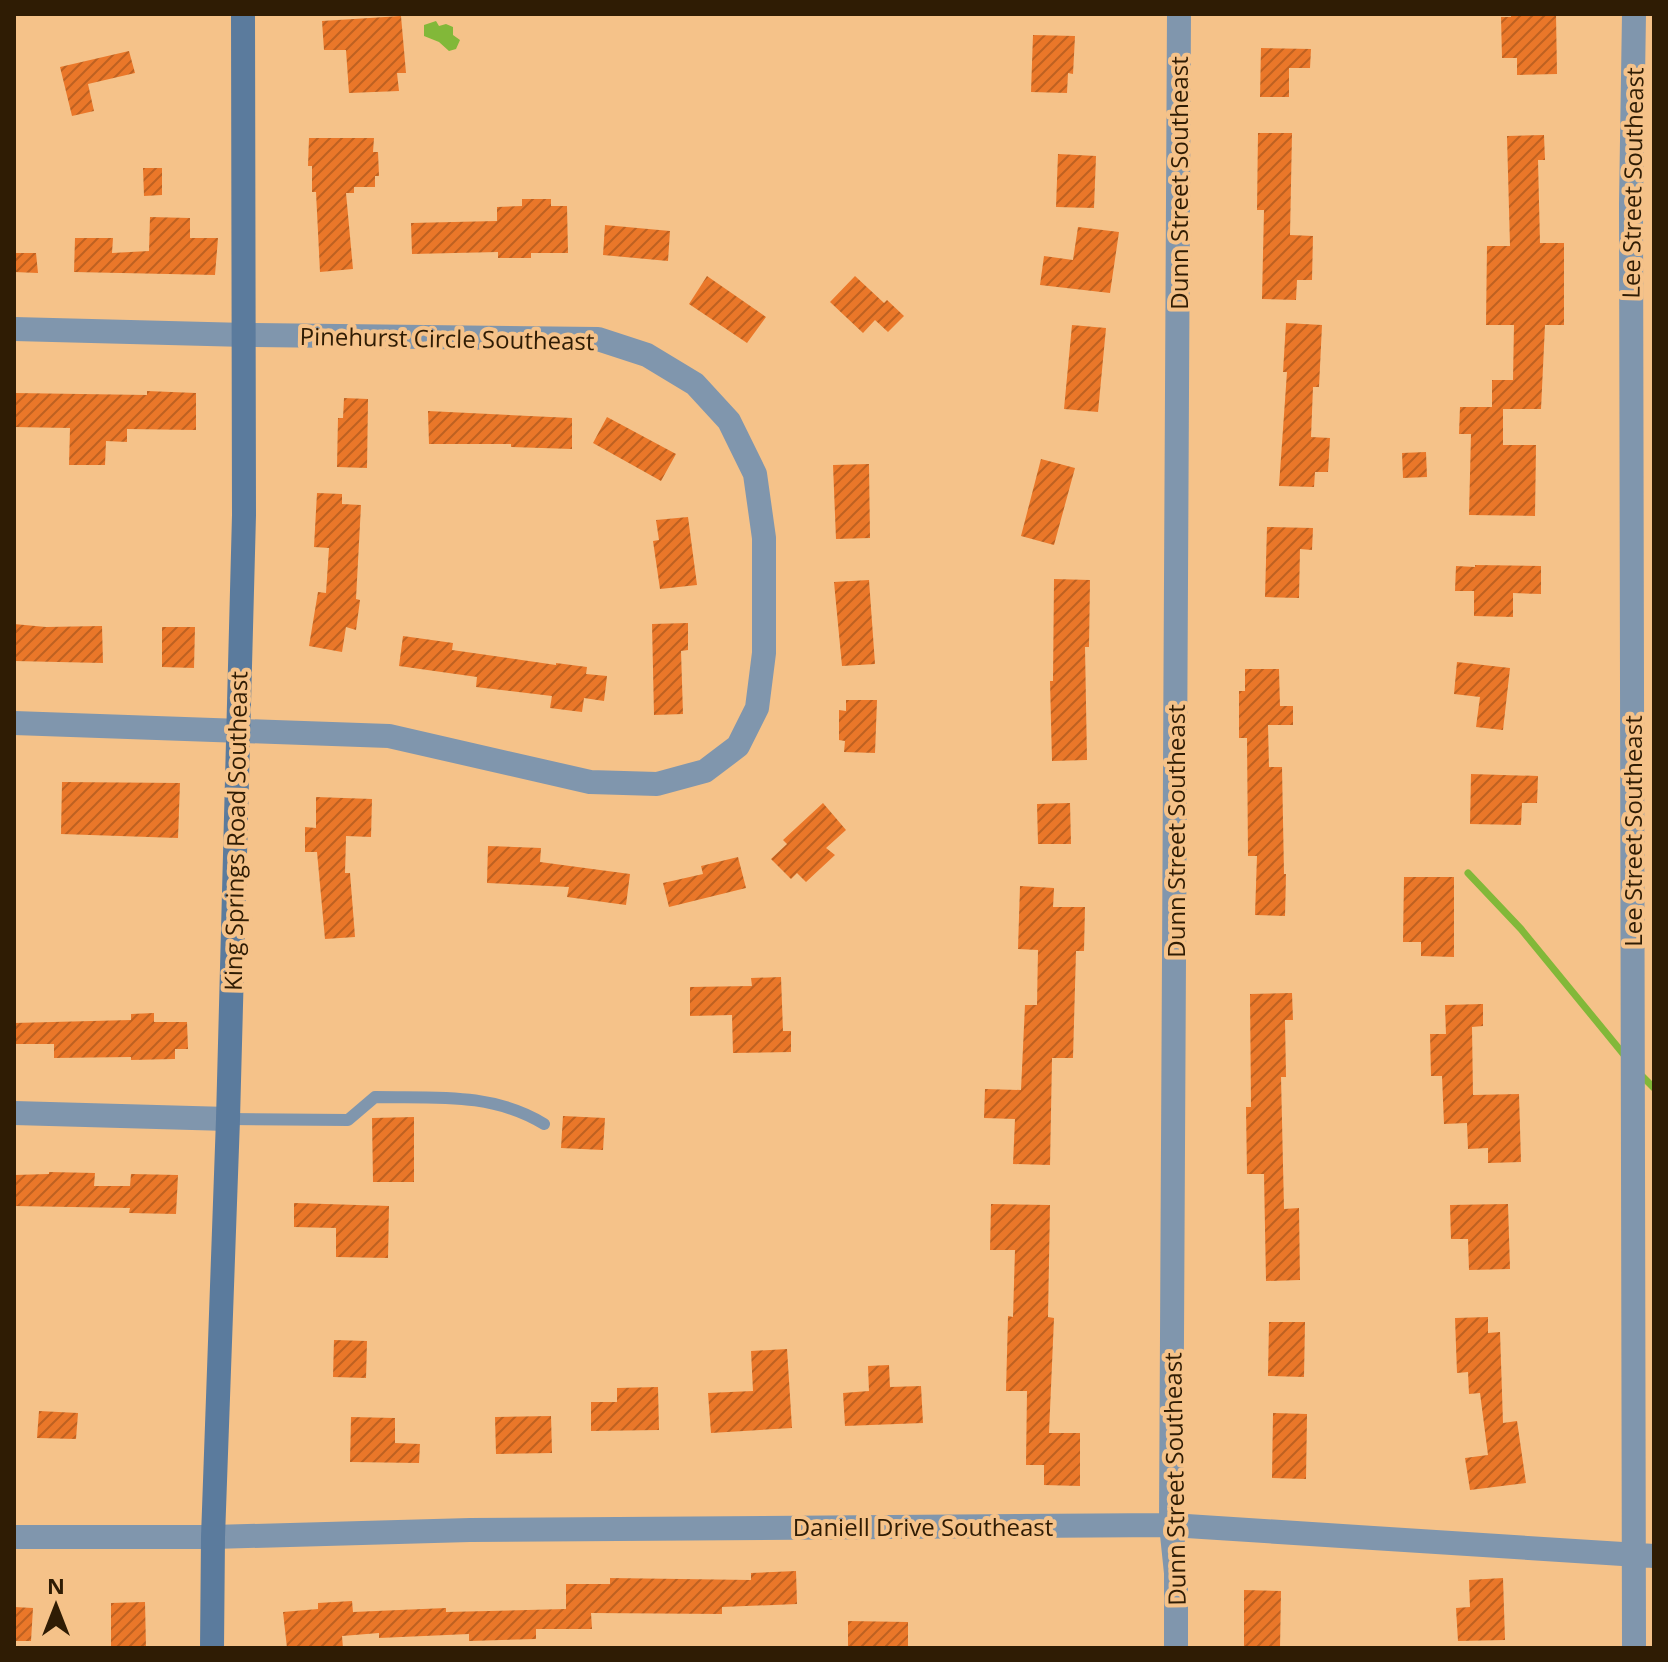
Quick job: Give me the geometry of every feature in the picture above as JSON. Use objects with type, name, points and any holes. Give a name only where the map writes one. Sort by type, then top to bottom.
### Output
[{"type":"street","name":"King Springs Road Southeast","points":[[212,1648],[244,515],[243,14]]},
{"type":"street","name":"Dunn Street Southeast","points":[[1176,1648],[1176,1573],[1171,1525],[1179,14]]},
{"type":"street","name":"Lee Street Southeast","points":[[1634,14],[1631,204],[1644,1554],[1634,1648]]},
{"type":"street","name":"Pinehurst Circle Southeast","points":[[14,329],[598,339],[647,355],[695,384],[729,421],[755,474],[764,538],[764,653],[757,708],[738,746],[705,771],[657,784],[590,782],[389,736],[14,723]]},
{"type":"street","points":[[14,1113],[228,1119]]},
{"type":"street","name":"Daniell Drive Southeast","points":[[14,1537],[1171,1525],[1644,1554]]},
{"type":"lane","points":[[228,1119],[348,1120],[375,1097],[488,1101],[522,1110],[544,1124]]},
{"type":"shaded area","points":[[436,21],[439,26],[446,24],[453,27],[453,35],[460,40],[456,49],[449,51],[439,42],[424,36],[424,25]]},
{"type":"building","points":[[1511,14],[1556,14],[1557,74],[1517,75],[1517,58],[1502,58],[1501,17],[1511,17]]},
{"type":"building","points":[[401,16],[406,73],[397,73],[399,91],[349,93],[346,50],[324,50],[322,21]]},
{"type":"building","points":[[1033,35],[1075,36],[1073,74],[1068,73],[1067,93],[1031,92]]},
{"type":"building","points":[[1261,48],[1311,49],[1310,68],[1289,68],[1289,97],[1260,97]]},
{"type":"building","points":[[129,51],[135,73],[88,84],[94,111],[72,116],[60,67]]},
{"type":"building","points":[[1258,133],[1292,133],[1290,235],[1313,236],[1312,280],[1297,280],[1296,300],[1262,299],[1264,210],[1257,210]]},
{"type":"building","points":[[1544,135],[1545,160],[1538,160],[1540,243],[1564,243],[1564,325],[1545,325],[1541,409],[1503,409],[1503,445],[1536,445],[1535,516],[1469,515],[1471,434],[1459,434],[1460,407],[1492,407],[1492,380],[1513,380],[1514,325],[1486,325],[1487,246],[1510,246],[1507,136]]},
{"type":"building","points":[[309,138],[374,138],[373,152],[378,152],[379,176],[375,176],[375,187],[354,187],[354,193],[346,193],[353,269],[320,272],[316,192],[312,192],[312,166],[308,166]]},
{"type":"building","points":[[1058,154],[1096,156],[1094,208],[1056,207]]},
{"type":"building","points":[[143,168],[162,168],[162,195],[144,196]]},
{"type":"building","points":[[522,199],[551,199],[551,206],[567,206],[568,253],[531,253],[531,258],[498,258],[498,252],[412,254],[411,223],[497,221],[497,207],[522,206]]},
{"type":"building","points":[[150,217],[190,218],[190,238],[218,238],[215,275],[74,272],[75,238],[113,238],[112,253],[149,251]]},
{"type":"building","points":[[605,225],[670,231],[668,261],[603,255]]},
{"type":"building","points":[[1078,227],[1119,232],[1110,293],[1040,285],[1044,256],[1073,260]]},
{"type":"building","points":[[14,253],[36,253],[38,273],[14,272]]},
{"type":"building","points":[[707,276],[766,317],[747,343],[689,304]]},
{"type":"building","points":[[855,276],[884,303],[887,300],[904,316],[888,332],[875,320],[863,333],[830,302]]},
{"type":"building","points":[[1286,323],[1322,325],[1319,387],[1313,387],[1311,437],[1330,438],[1328,472],[1315,472],[1314,487],[1279,486],[1287,372],[1283,372]]},
{"type":"building","points":[[1072,325],[1106,328],[1098,412],[1064,409]]},
{"type":"building","points":[[147,391],[196,393],[196,430],[127,429],[127,442],[106,441],[105,465],[69,465],[70,428],[14,427],[14,393],[147,395]]},
{"type":"building","points":[[344,398],[368,399],[367,468],[337,467],[338,418],[343,418]]},
{"type":"building","points":[[428,411],[572,418],[572,449],[511,447],[511,444],[429,444]]},
{"type":"building","points":[[607,417],[676,454],[661,481],[593,443]]},
{"type":"building","points":[[1426,452],[1427,477],[1403,478],[1402,453]]},
{"type":"building","points":[[1041,459],[1075,468],[1054,545],[1021,536]]},
{"type":"building","points":[[869,464],[870,538],[836,539],[833,465]]},
{"type":"building","points":[[317,493],[342,494],[342,504],[361,505],[356,599],[360,600],[356,630],[346,627],[342,652],[309,646],[318,592],[326,593],[329,548],[314,547]]},
{"type":"building","points":[[688,517],[697,585],[660,589],[653,541],[659,540],[656,520]]},
{"type":"building","points":[[1267,527],[1313,528],[1312,550],[1300,549],[1299,598],[1265,597]]},
{"type":"building","points":[[1456,566],[1541,566],[1541,594],[1513,593],[1513,617],[1474,616],[1474,591],[1455,591]]},
{"type":"building","points":[[1054,579],[1090,580],[1089,647],[1085,647],[1087,760],[1052,761],[1050,681],[1053,681]]},
{"type":"building","points":[[869,580],[875,664],[842,666],[834,582]]},
{"type":"building","points":[[688,623],[688,650],[681,651],[683,714],[654,715],[652,624]]},
{"type":"building","points":[[14,624],[102,626],[103,663],[14,661]]},
{"type":"building","points":[[162,627],[195,627],[194,668],[162,667]]},
{"type":"building","points":[[403,636],[453,643],[452,650],[587,667],[586,674],[607,676],[604,701],[584,698],[582,712],[550,708],[552,696],[476,687],[477,677],[399,666]]},
{"type":"building","points":[[1457,662],[1510,668],[1503,730],[1476,727],[1480,697],[1454,694]]},
{"type":"building","points":[[1245,669],[1279,669],[1280,706],[1293,706],[1293,725],[1268,725],[1269,767],[1282,767],[1285,916],[1255,915],[1257,856],[1248,856],[1247,738],[1239,738],[1239,691],[1245,691]]},
{"type":"building","points":[[846,700],[877,700],[875,753],[844,752],[845,741],[839,740],[839,710],[846,711]]},
{"type":"building","points":[[1471,774],[1538,776],[1537,803],[1522,803],[1521,825],[1470,824]]},
{"type":"building","points":[[62,782],[180,783],[178,838],[61,834]]},
{"type":"building","points":[[316,797],[372,799],[371,837],[346,836],[345,873],[350,873],[355,937],[325,939],[317,852],[305,852],[305,827],[316,828]]},
{"type":"building","points":[[823,803],[846,830],[826,848],[835,855],[806,882],[797,873],[791,879],[771,859],[787,844],[783,840]]},
{"type":"building","points":[[1070,803],[1071,844],[1038,844],[1037,804]]},
{"type":"building","points":[[488,846],[541,848],[540,862],[630,874],[626,905],[567,897],[569,887],[487,883]]},
{"type":"building","points":[[738,857],[746,888],[669,907],[663,883],[703,874],[701,866]]},
{"type":"building","points":[[1404,877],[1454,877],[1454,957],[1421,956],[1421,942],[1403,942]]},
{"type":"building","points":[[1020,886],[1054,888],[1053,907],[1085,907],[1084,951],[1076,951],[1073,1058],[1052,1058],[1050,1165],[1013,1164],[1015,1119],[984,1118],[985,1089],[1021,1090],[1025,1005],[1037,1005],[1038,950],[1018,949]]},
{"type":"building","points":[[781,977],[783,1031],[791,1031],[791,1052],[733,1053],[732,1015],[690,1016],[690,987],[752,986],[751,978]]},
{"type":"building","points":[[1292,993],[1293,1020],[1285,1020],[1286,1077],[1281,1077],[1284,1209],[1299,1208],[1300,1280],[1266,1281],[1264,1174],[1247,1174],[1246,1107],[1251,1107],[1250,994]]},
{"type":"building","points":[[1483,1004],[1483,1026],[1472,1027],[1473,1095],[1519,1094],[1521,1162],[1488,1163],[1488,1148],[1468,1149],[1467,1123],[1444,1124],[1442,1076],[1431,1076],[1430,1034],[1446,1034],[1445,1005]]},
{"type":"building","points":[[154,1013],[154,1022],[187,1022],[188,1049],[175,1049],[175,1059],[54,1058],[54,1044],[14,1044],[14,1023],[131,1020],[131,1014]]},
{"type":"building","points":[[563,1116],[605,1118],[603,1150],[561,1148]]},
{"type":"building","points":[[414,1117],[414,1182],[373,1182],[372,1118]]},
{"type":"building","points":[[95,1173],[94,1186],[130,1186],[131,1174],[178,1175],[176,1214],[129,1213],[130,1208],[14,1206],[14,1175]]},
{"type":"building","points":[[294,1203],[389,1206],[388,1258],[336,1257],[336,1228],[294,1227]]},
{"type":"building","points":[[991,1204],[1050,1205],[1048,1317],[1054,1318],[1049,1433],[1080,1433],[1080,1486],[1044,1485],[1044,1465],[1026,1465],[1027,1391],[1006,1391],[1008,1316],[1013,1317],[1015,1250],[990,1250]]},
{"type":"building","points":[[1508,1204],[1510,1269],[1469,1270],[1468,1239],[1451,1239],[1450,1205]]},
{"type":"building","points":[[1488,1317],[1488,1333],[1500,1332],[1503,1423],[1517,1421],[1526,1483],[1470,1490],[1465,1458],[1488,1455],[1480,1393],[1469,1394],[1468,1372],[1457,1373],[1455,1318]]},
{"type":"building","points":[[1269,1322],[1305,1322],[1304,1377],[1268,1376]]},
{"type":"building","points":[[334,1340],[367,1341],[366,1378],[333,1377]]},
{"type":"building","points":[[787,1349],[792,1428],[711,1433],[708,1393],[753,1391],[751,1351]]},
{"type":"building","points":[[889,1365],[890,1387],[921,1386],[923,1423],[845,1426],[843,1393],[869,1391],[868,1366]]},
{"type":"building","points":[[658,1387],[659,1430],[591,1431],[591,1402],[617,1402],[617,1388]]},
{"type":"building","points":[[39,1411],[78,1413],[76,1439],[37,1438]]},
{"type":"building","points":[[1273,1413],[1307,1414],[1306,1479],[1272,1478]]},
{"type":"building","points":[[551,1416],[552,1453],[496,1454],[495,1417]]},
{"type":"building","points":[[351,1417],[395,1418],[395,1443],[420,1444],[419,1463],[350,1462]]},
{"type":"building","points":[[796,1571],[797,1604],[722,1607],[722,1614],[591,1613],[592,1629],[536,1629],[536,1639],[469,1641],[469,1634],[379,1638],[379,1633],[342,1636],[343,1648],[287,1648],[283,1612],[318,1609],[318,1603],[352,1601],[353,1612],[446,1608],[446,1612],[566,1609],[566,1584],[610,1584],[610,1578],[751,1580],[751,1573]]},
{"type":"building","points":[[1503,1578],[1505,1640],[1458,1641],[1456,1608],[1470,1607],[1469,1580]]},
{"type":"building","points":[[1244,1590],[1281,1591],[1280,1648],[1244,1648]]},
{"type":"building","points":[[145,1602],[146,1648],[111,1648],[111,1603]]},
{"type":"building","points":[[14,1607],[33,1608],[31,1641],[14,1641]]},
{"type":"building","points":[[848,1621],[908,1622],[908,1648],[848,1648]]},
{"type":"waterway","points":[[1468,873],[1521,929],[1625,1056]]},
{"type":"waterway","points":[[1638,1072],[1654,1088]]}]
